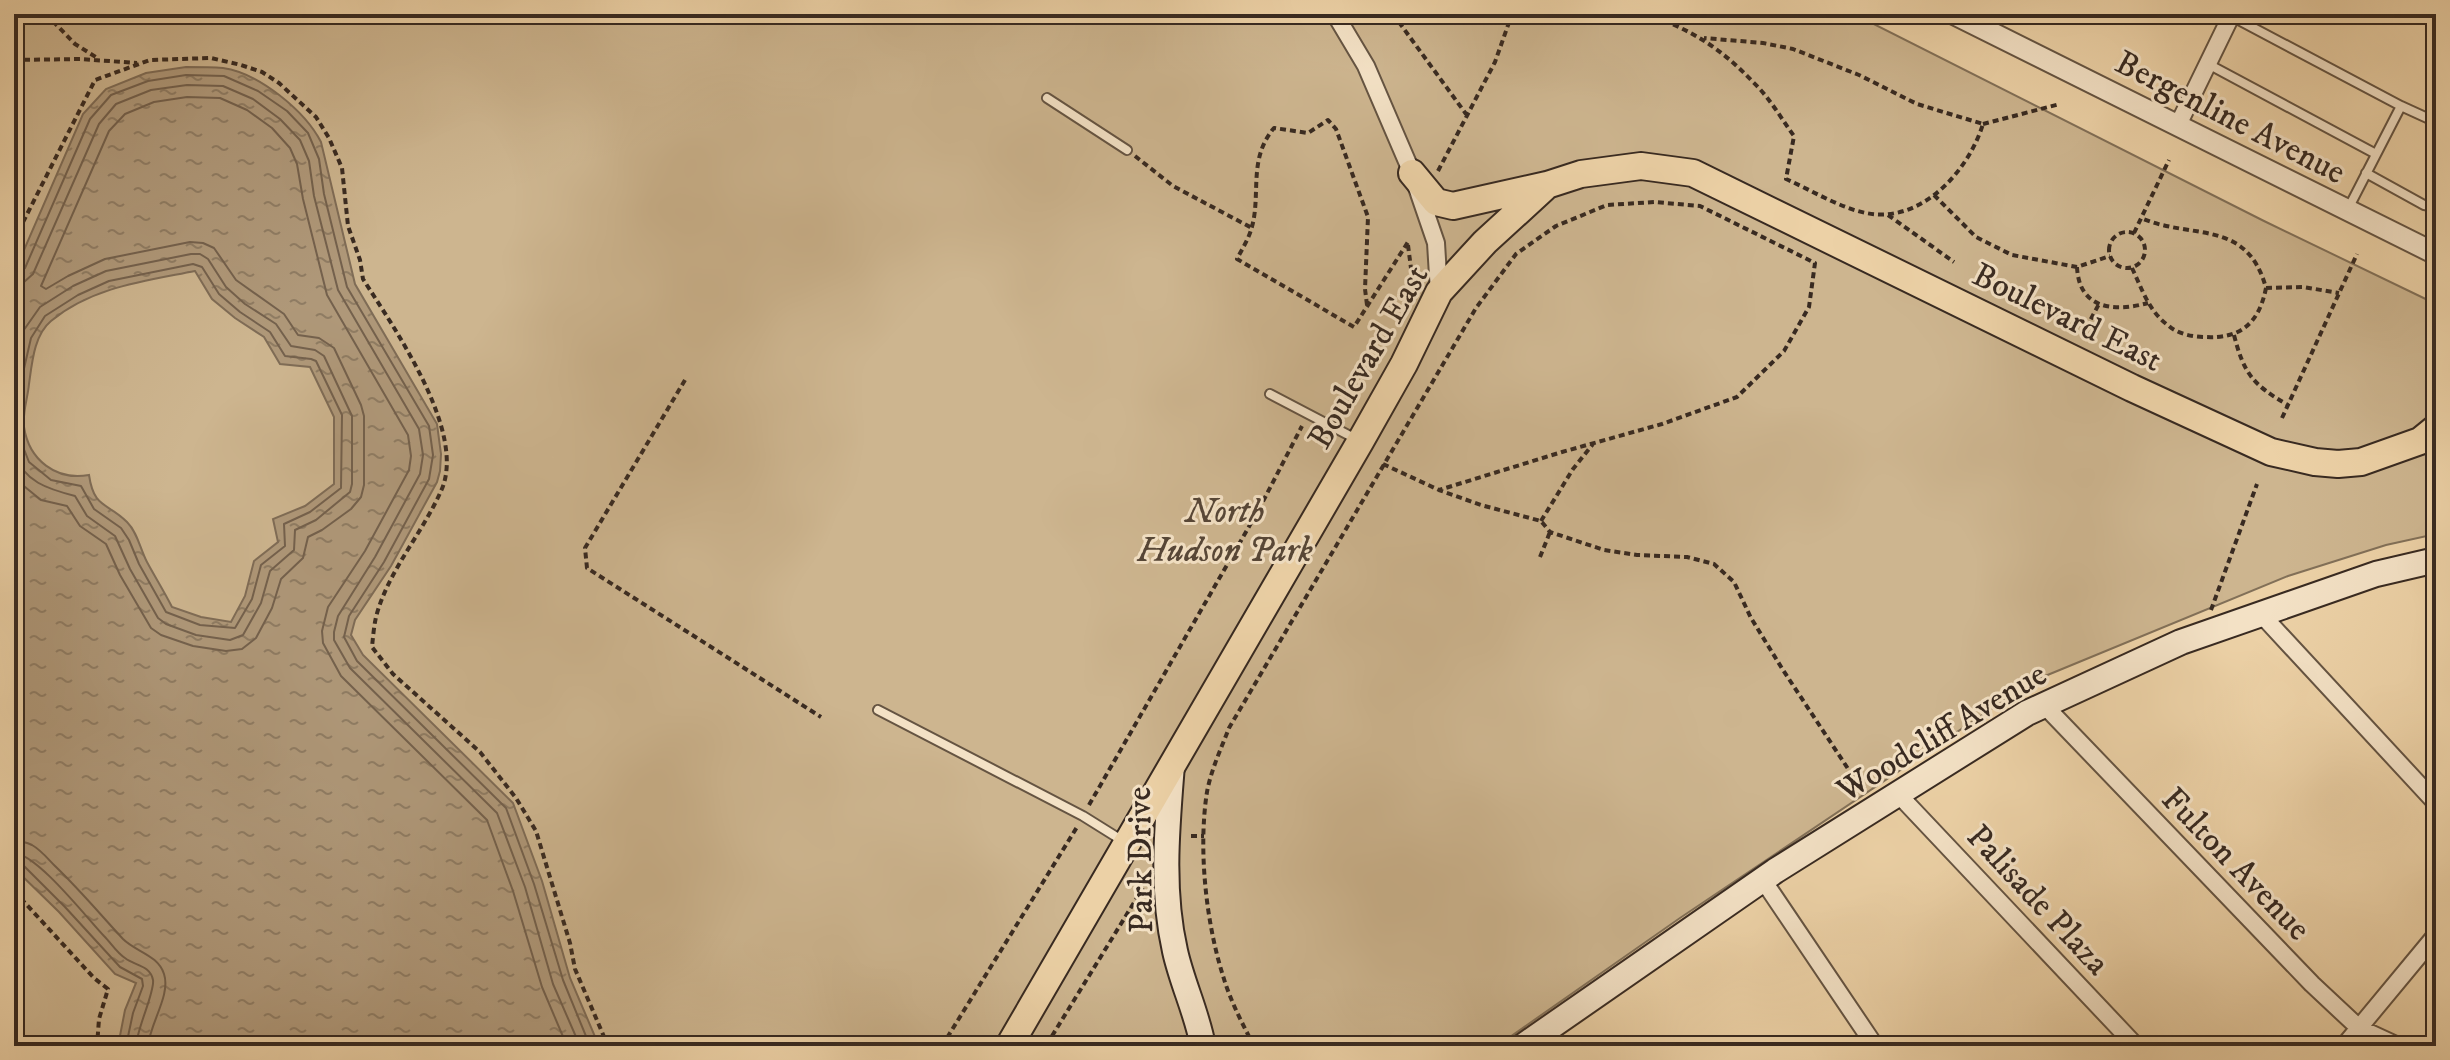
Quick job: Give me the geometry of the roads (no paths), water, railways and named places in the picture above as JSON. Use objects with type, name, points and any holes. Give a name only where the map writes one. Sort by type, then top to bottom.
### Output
[{"type":"main road","name":"Boulevard East","points":[[1009,1046],[1360,442],[1404,364],[1439,292],[1485,242],[1547,185],[1581,174],[1641,166],[1693,173],[2132,388],[2271,452],[2315,462],[2361,462],[2420,441],[2436,428]]},
{"type":"main road","points":[[1423,178],[1436,202],[1449,206],[1547,185]]},
{"type":"main road","name":"Woodcliff Avenue","points":[[1523,1046],[1763,880],[2044,705],[2181,642],[2376,574],[2436,560]]},
{"type":"main road","name":"Park Drive","points":[[1172,765],[1166,863],[1174,951],[1199,1024],[1203,1046]]},
{"type":"street","points":[[1335,14],[1366,66],[1423,178],[1436,243],[1439,292]]},
{"type":"street","name":"Bergenline Avenue","points":[[1954,14],[2436,254]]},
{"type":"street","points":[[2178,125],[2231,15]]},
{"type":"street","points":[[2261,614],[2434,802]]},
{"type":"street","name":"Fulton Avenue","points":[[2044,705],[2312,984],[2359,1028],[2398,1046]]},
{"type":"street","name":"Palisade Plaza","points":[[1898,794],[2136,1046]]},
{"type":"street","points":[[1763,880],[1873,1045]]},
{"type":"street","points":[[2344,1046],[2436,935]]},
{"type":"lane","points":[[2231,15],[2436,122]]},
{"type":"lane","points":[[2208,64],[2376,154]]},
{"type":"lane","points":[[1047,98],[1127,150]]},
{"type":"lane","points":[[2347,210],[2401,106]]},
{"type":"lane","points":[[2366,173],[2424,205],[2436,207]]},
{"type":"lane","points":[[1270,394],[1360,442]]},
{"type":"lane","points":[[878,710],[1083,816],[1127,844]]},
{"type":"water","points":[[186,67],[237,71],[280,95],[304,118],[321,142],[355,284],[437,424],[441,454],[437,482],[391,566],[355,620],[351,635],[363,655],[513,803],[542,881],[570,978],[599,1046],[118,1046],[125,1010],[136,983],[115,974],[14,868],[14,273],[83,114],[106,89],[146,73]],"holes":[[[195,271],[212,299],[264,337],[280,364],[310,367],[334,417],[334,484],[305,506],[273,519],[278,542],[254,561],[245,596],[231,622],[201,617],[172,607],[131,526],[98,500],[89,475],[66,475],[46,466],[32,449],[24,422],[37,342],[45,327],[67,310],[84,300],[120,287]]]},
{"type":"park label","name":"North Hudson Park","points":[[1225,530]]}]
